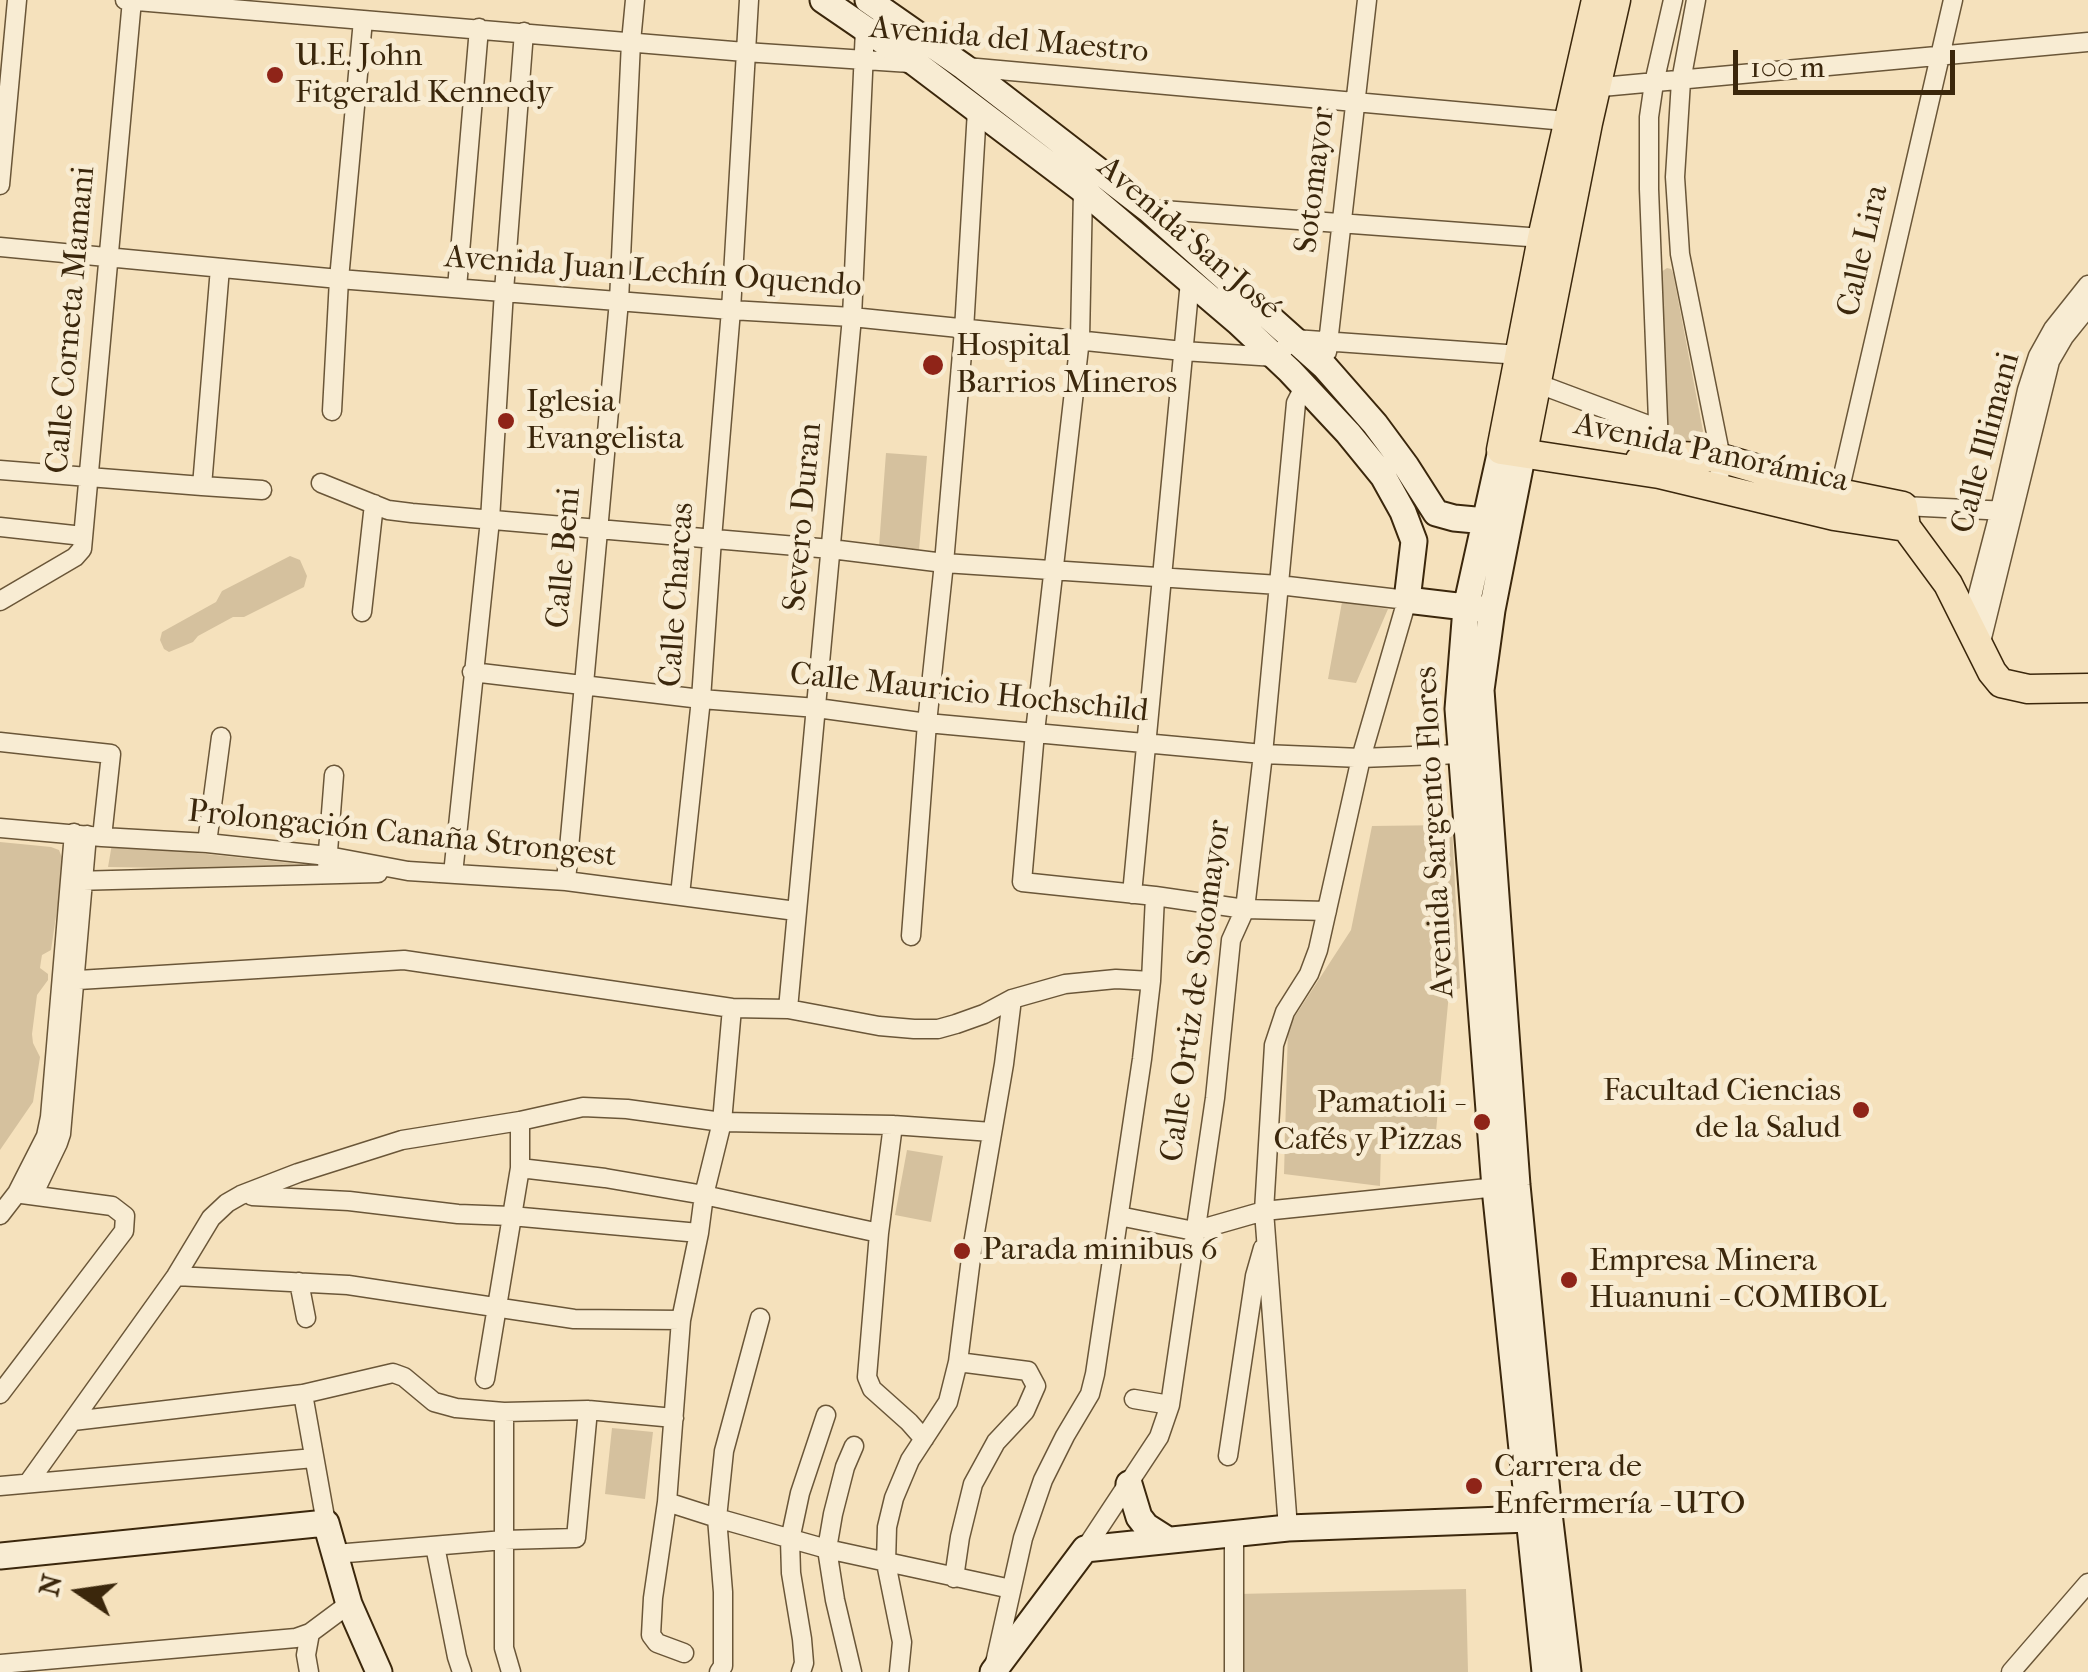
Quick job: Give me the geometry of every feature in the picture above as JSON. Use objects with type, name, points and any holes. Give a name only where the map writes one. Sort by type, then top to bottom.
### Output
[{"type":"main road","name":"Avenida Sargento Flores","points":[[1586,88],[1596,0]]},
{"type":"main road","name":"Avenida Sargento Flores","points":[[1513,445],[1520,355],[1542,238],[1616,0]]},
{"type":"main road","name":"Avenida Sargento Flores","points":[[1513,445],[1536,383],[1578,122]]},
{"type":"main road","name":"Avenida Panorámica","points":[[1513,445],[1660,469],[1718,488],[1905,516]]},
{"type":"main road","name":"Avenida Panorámica","points":[[1660,469],[1680,456],[1721,458],[1837,504]]},
{"type":"main road","points":[[1905,516],[1948,584],[1992,672],[2002,683],[2028,690],[2088,688]]},
{"type":"street","points":[[0,185],[17,0]]},
{"type":"street","name":"Avenida del Maestro","points":[[130,0],[252,5],[363,20],[744,52],[864,58],[1578,122]]},
{"type":"street","name":"Calle Corneta Mamani","points":[[83,536],[130,0]]},
{"type":"street","name":"Calle Beni","points":[[566,882],[619,301],[635,0]]},
{"type":"street","name":"Calle Charcas","points":[[680,895],[702,699],[749,0]]},
{"type":"street","name":"Avenida San José","points":[[822,0],[916,63],[1082,190],[1190,281],[1284,348],[1327,354],[1436,514],[1486,522]]},
{"type":"street","name":"Avenida San José","points":[[868,0],[964,67],[1148,209],[1284,348],[1304,387],[1348,433],[1382,476],[1403,512],[1414,541],[1407,600]]},
{"type":"street","name":"Sotomayor","points":[[1327,354],[1367,0]]},
{"type":"street","points":[[1660,469],[1649,117],[1673,0]]},
{"type":"street","points":[[1696,0],[1681,81],[1675,177],[1680,254],[1721,458],[1718,488]]},
{"type":"street","name":"Calle Lira","points":[[1837,504],[1953,0]]},
{"type":"street","points":[[332,411],[339,279],[363,20]]},
{"type":"street","points":[[458,288],[478,28]]},
{"type":"street","name":"Severo Duran","points":[[788,1008],[852,317],[864,29]]},
{"type":"street","points":[[453,874],[490,520],[524,32]]},
{"type":"street","points":[[1586,88],[2088,42]]},
{"type":"street","points":[[912,936],[926,723],[964,330],[977,110]]},
{"type":"street","points":[[1082,190],[1080,339],[1035,732],[1022,882],[1245,909],[1327,911]]},
{"type":"street","points":[[1148,209],[1542,238]]},
{"type":"street","name":"Avenida Juan Lechín Oquendo","points":[[0,247],[339,279],[852,317],[1182,351],[1284,348]]},
{"type":"street","points":[[1652,258],[1680,254]]},
{"type":"street","points":[[202,486],[220,268]]},
{"type":"street","points":[[1132,894],[1190,281]]},
{"type":"street","name":"Calle Illimani","points":[[2007,511],[2027,390],[2038,356],[2053,328],[2088,285]]},
{"type":"street","name":"Calle Illimani","points":[[1974,638],[2050,362],[2088,307]]},
{"type":"street","points":[[1327,354],[1520,355]]},
{"type":"street","points":[[1536,383],[1659,428]]},
{"type":"street","name":"Calle Ortiz de Sotomayor","points":[[993,1672],[1085,1549],[1159,1437],[1170,1405],[1215,1098],[1230,940],[1245,909],[1296,404],[1304,387]]},
{"type":"street","name":"Avenida Sargento Flores","points":[[1513,445],[1486,522],[1466,608],[1458,684],[1460,754],[1534,1468],[1568,1672]]},
{"type":"street","name":"Avenida Sargento Flores","points":[[1506,1186],[1481,690],[1513,445]]},
{"type":"street","points":[[0,470],[262,490]]},
{"type":"street","points":[[320,483],[388,510],[831,549],[944,563],[1279,585],[1492,610]]},
{"type":"street","points":[[362,612],[374,504]]},
{"type":"street","points":[[1905,516],[2007,511]]},
{"type":"street","points":[[0,527],[83,536],[82,549],[75,557],[0,602]]},
{"type":"street","points":[[1288,1528],[1264,1211],[1274,1045],[1284,1012],[1309,974],[1361,758],[1407,600]]},
{"type":"street","name":"Calle Mauricio Hochschild","points":[[472,672],[926,723],[1263,754],[1361,758],[1460,754]]},
{"type":"street","points":[[207,842],[221,737]]},
{"type":"street","points":[[0,742],[111,754],[76,881],[69,980],[46,1136],[25,1194],[0,1215]]},
{"type":"street","points":[[326,876],[334,775]]},
{"type":"street","name":"Prolongación Canaña Strongest","points":[[0,828],[207,842],[328,856],[408,871],[566,882],[796,911]]},
{"type":"street","points":[[76,881],[408,871]]},
{"type":"street","points":[[993,1672],[1023,1538],[1043,1480],[1090,1394],[1142,1059],[1155,896]]},
{"type":"street","points":[[69,980],[404,960],[732,1008],[788,1008],[914,1030],[938,1029],[1065,984],[1116,979],[1150,981]]},
{"type":"street","points":[[899,1672],[902,1642],[886,1563],[888,1526],[894,1498],[910,1460],[948,1402],[958,1362],[1012,1000]]},
{"type":"street","points":[[684,1653],[656,1643],[651,1635],[667,1502],[681,1320],[704,1194],[722,1122],[732,1008]]},
{"type":"street","points":[[28,1483],[176,1276],[211,1218],[227,1203],[298,1173],[402,1140],[583,1107],[722,1122],[893,1124],[992,1132]]},
{"type":"street","points":[[484,1379],[520,1168],[520,1121]]},
{"type":"street","points":[[893,1124],[866,1377],[872,1389],[924,1439]]},
{"type":"street","points":[[520,1168],[704,1194],[879,1233]]},
{"type":"street","points":[[1119,1216],[1194,1230],[1264,1211],[1506,1186]]},
{"type":"street","points":[[0,1394],[124,1231],[125,1216],[112,1206],[25,1194]]},
{"type":"street","points":[[241,1196],[296,1197],[699,1233]]},
{"type":"street","points":[[1228,1456],[1254,1276],[1266,1238]]},
{"type":"street","points":[[176,1276],[348,1285],[574,1318],[681,1320]]},
{"type":"street","points":[[299,1282],[306,1318]]},
{"type":"street","points":[[720,1672],[723,1592],[718,1518],[724,1450],[760,1318]]},
{"type":"street","points":[[954,1578],[973,1484],[996,1442],[1025,1411],[1036,1386],[1028,1371],[958,1362]]},
{"type":"street","points":[[73,1421],[303,1394],[393,1373],[404,1377],[434,1402],[456,1408],[504,1412],[588,1410],[674,1418]]},
{"type":"street","points":[[303,1394],[326,1522],[349,1604],[379,1672]]},
{"type":"street","points":[[1134,1399],[1170,1405]]},
{"type":"street","points":[[335,1554],[576,1538],[588,1410]]},
{"type":"street","points":[[504,1412],[504,1648],[510,1672]]},
{"type":"street","points":[[801,1672],[804,1663],[790,1540],[800,1493],[826,1414]]},
{"type":"street","points":[[852,1672],[827,1549],[841,1483],[854,1446]]},
{"type":"street","points":[[0,1486],[314,1458]]},
{"type":"street","name":"Avenida Sargento Flores","points":[[1534,1468],[1529,1519],[1545,1672]]},
{"type":"street","points":[[1128,1484],[1139,1517],[1168,1540]]},
{"type":"street","points":[[667,1502],[790,1540],[1011,1590]]},
{"type":"street","points":[[1085,1549],[1288,1528],[1529,1519]]},
{"type":"street","points":[[0,1556],[326,1522]]},
{"type":"street","points":[[1234,1533],[1234,1672]]},
{"type":"street","points":[[435,1546],[462,1672]]},
{"type":"street","points":[[2011,1672],[2088,1583]]},
{"type":"street","points":[[0,1664],[296,1638],[310,1633],[349,1604]]},
{"type":"street","points":[[309,1672],[306,1655],[310,1633]]},
{"type":"shaded area","points":[[1667,268],[1673,273],[1703,431],[1697,444],[1666,443],[1661,272]]},
{"type":"shaded area","points":[[886,453],[927,456],[919,550],[879,546]]},
{"type":"shaded area","points":[[290,556],[300,560],[307,576],[304,587],[244,617],[233,617],[193,642],[169,652],[164,649],[162,632],[216,602],[222,591]]},
{"type":"shaded area","points":[[1342,602],[1388,609],[1356,683],[1328,679]]},
{"type":"shaded area","points":[[1452,825],[1460,988],[1449,993],[1435,1142],[1381,1143],[1380,1186],[1284,1174],[1288,1027],[1351,930],[1372,826]]},
{"type":"shaded area","points":[[0,842],[51,847],[59,850],[64,863],[51,950],[42,955],[40,968],[48,974],[48,980],[37,995],[32,1034],[40,1057],[33,1102],[0,1150]]},
{"type":"shaded area","points":[[112,844],[309,865],[308,870],[108,867]]},
{"type":"shaded area","points":[[907,1150],[943,1156],[931,1222],[895,1215]]},
{"type":"shaded area","points":[[612,1428],[653,1432],[645,1499],[605,1494]]},
{"type":"shaded area","points":[[1466,1589],[1468,1672],[1239,1672],[1237,1594]]},
{"type":"place","name":"U.E. John Fitgerald Kennedy","points":[[275,75]]},
{"type":"place","name":"Hospital Barrios Mineros","points":[[933,365]]},
{"type":"place","name":"Iglesia Evangelista","points":[[506,421]]},
{"type":"place","name":"Facultad Ciencias de la Salud","points":[[1861,1110]]},
{"type":"place","name":"Pamatioli - Cafés y Pizzas","points":[[1482,1122]]},
{"type":"place","name":"Parada minibus 6","points":[[962,1251]]},
{"type":"place","name":"Empresa Minera Huanuni - COMIBOL","points":[[1569,1280]]},
{"type":"place","name":"Carrera de Enfermería - UTO","points":[[1474,1486]]}]
